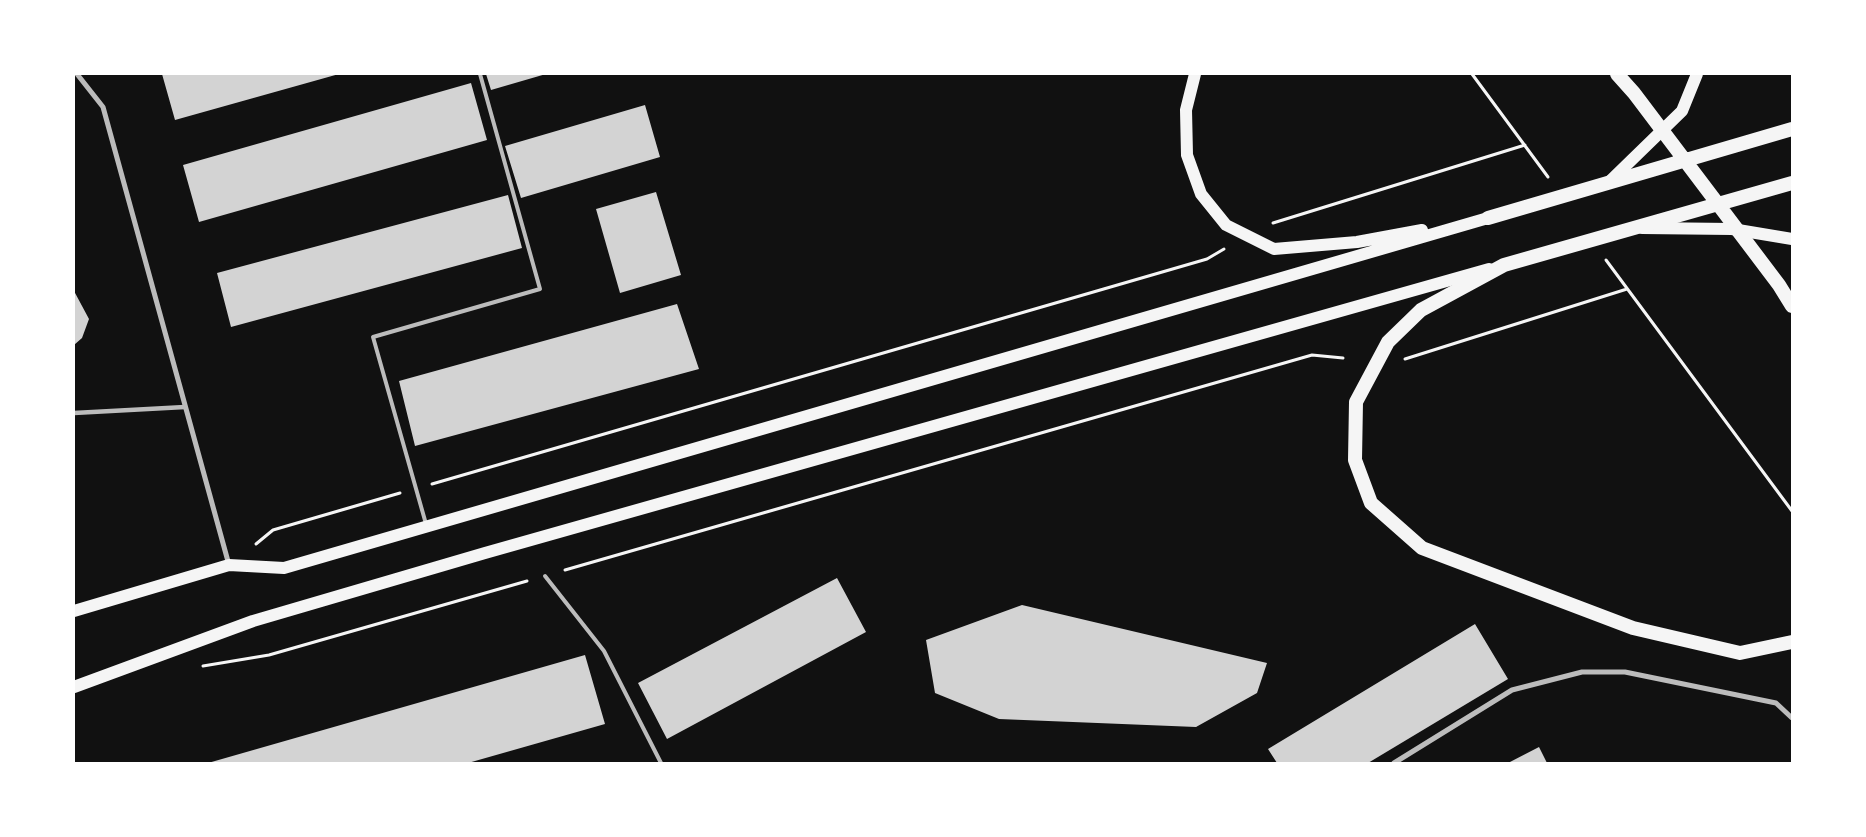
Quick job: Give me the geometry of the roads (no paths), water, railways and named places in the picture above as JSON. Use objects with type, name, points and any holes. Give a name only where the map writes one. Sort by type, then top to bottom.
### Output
[{"type":"highway","points":[[1617,74],[1634,93],[1721,208],[1779,285],[1792,306]]},
{"type":"highway","points":[[1488,218],[1792,129]]},
{"type":"highway","points":[[1792,183],[1504,265],[1421,310],[1388,342],[1356,402],[1354,460],[1371,503],[1422,548],[1633,628],[1740,653],[1792,642]]},
{"type":"main road","points":[[1195,74],[1186,110],[1187,155],[1201,194],[1226,225],[1274,249],[1357,242],[1488,218]]},
{"type":"main road","points":[[1608,183],[1682,111],[1697,74]]},
{"type":"main road","points":[[74,611],[229,565],[284,568],[1488,218]]},
{"type":"main road","points":[[1632,228],[1732,229],[1792,239]]},
{"type":"main road","points":[[74,687],[252,621],[1504,265]]},
{"type":"street","points":[[77,74],[103,107],[229,565]]},
{"type":"street","points":[[74,413],[185,407]]},
{"type":"street","points":[[1394,763],[1512,690],[1582,672],[1625,672],[1776,703],[1792,718]]},
{"type":"lane","points":[[426,526],[373,336],[540,289],[480,74]]},
{"type":"lane","points":[[545,576],[604,652],[662,763]]}]
